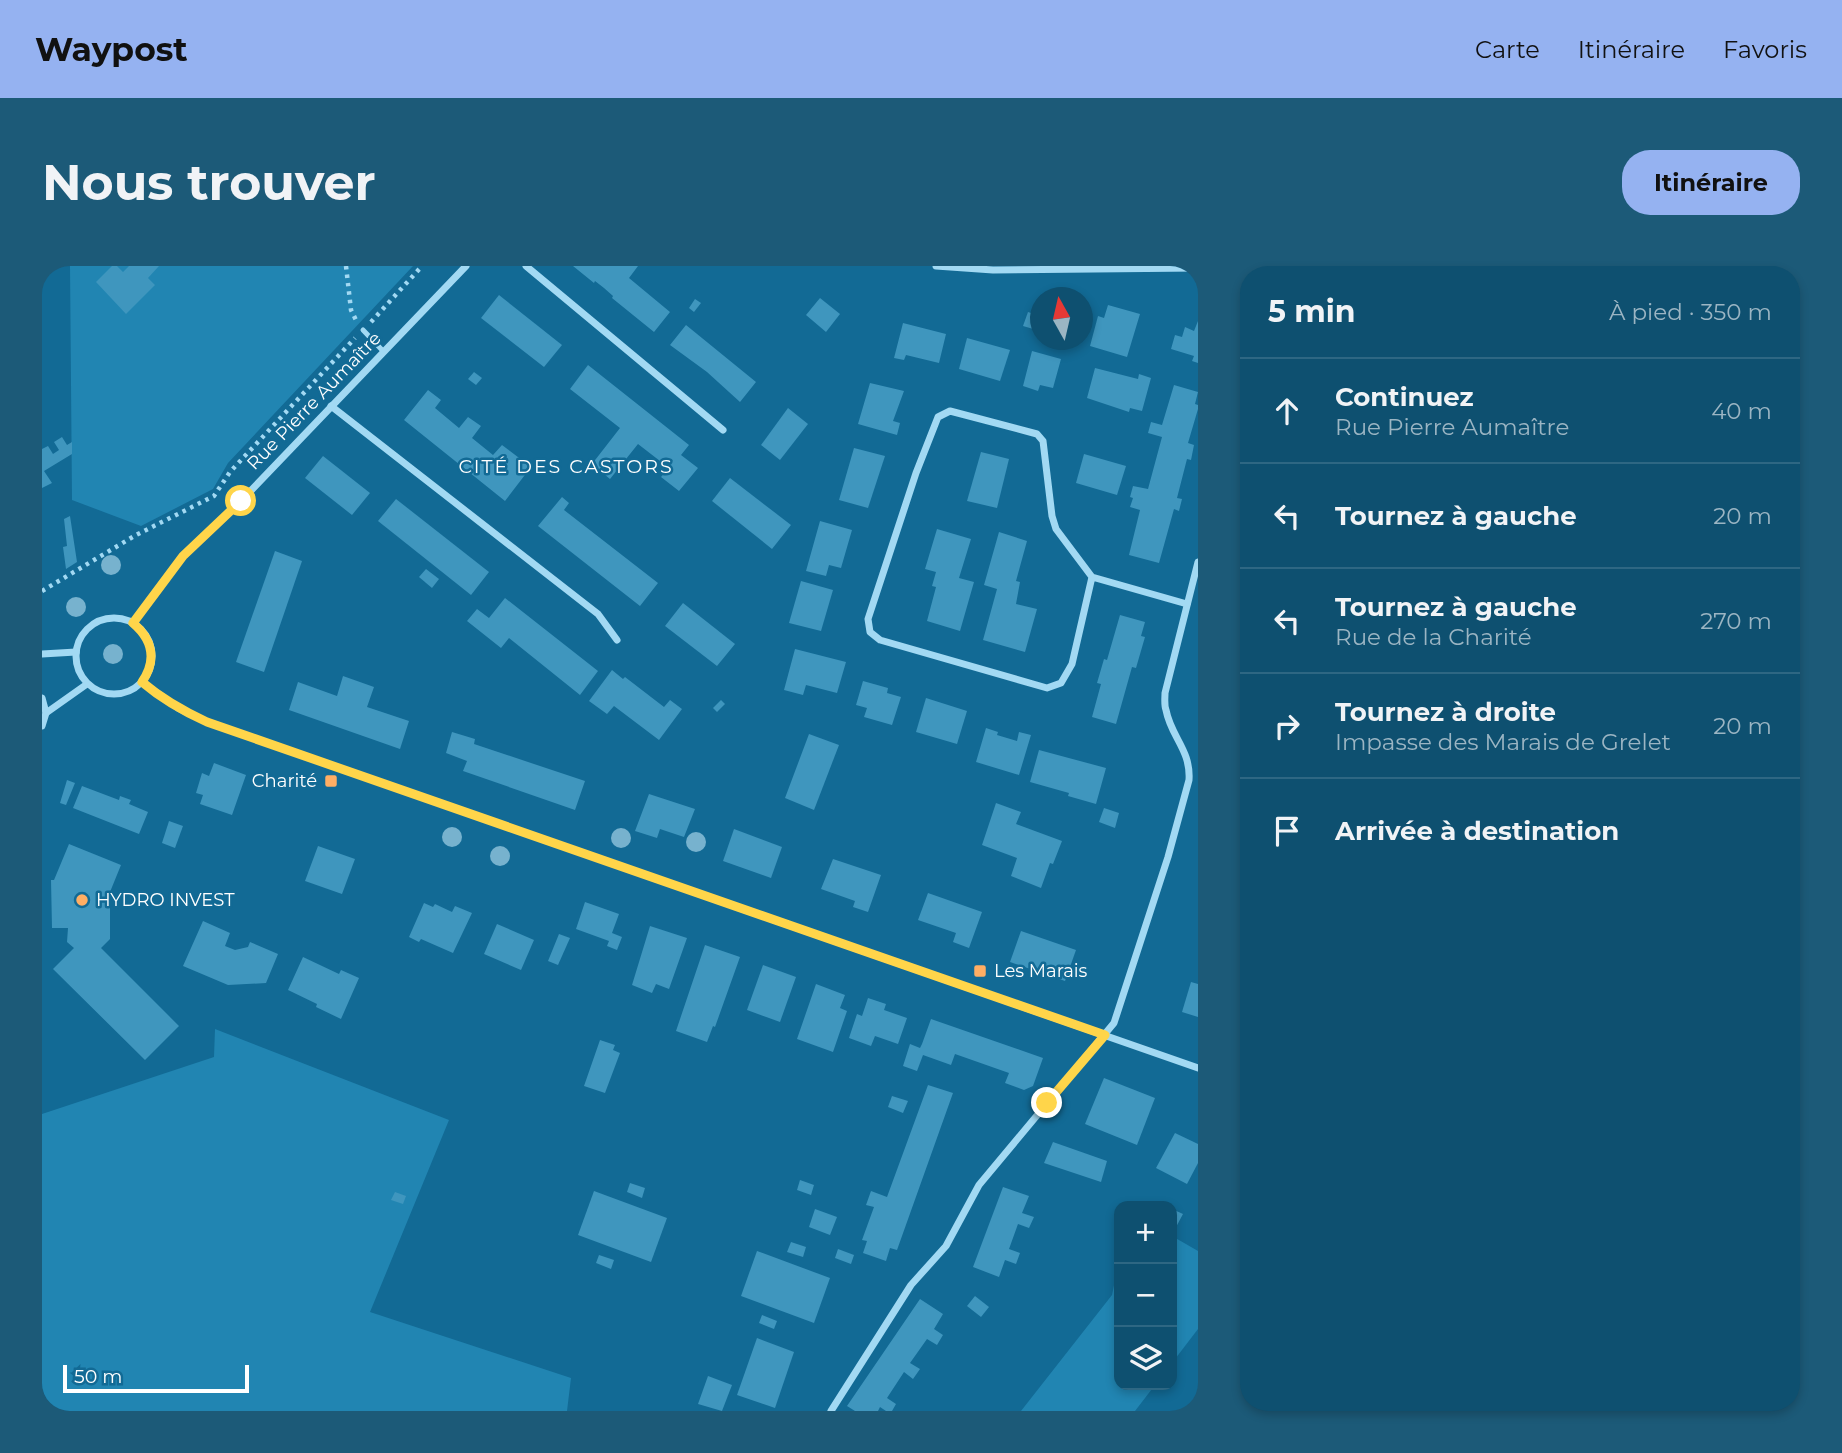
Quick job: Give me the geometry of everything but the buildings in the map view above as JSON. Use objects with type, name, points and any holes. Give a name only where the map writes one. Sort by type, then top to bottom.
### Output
[{"type":"street","name":"Rue Pierre Aumaître","points":[[133,623],[183,556],[241,501],[466,266]]},
{"type":"street","points":[[526,266],[723,430]]},
{"type":"street","points":[[939,266],[1198,268]]},
{"type":"street","points":[[331,406],[598,614],[617,640]]},
{"type":"street","points":[[1092,577],[1072,664],[1061,683],[1047,688],[880,640],[870,632],[868,619],[916,473],[938,417],[950,411],[1037,434],[1043,441],[1056,529],[1092,577],[1187,604]]},
{"type":"street","points":[[831,1411],[911,1285],[946,1246],[979,1185],[1114,1023],[1168,857],[1189,780],[1190,768],[1170,724],[1165,693],[1198,562]]},
{"type":"street","points":[[112,618],[133,623],[142,630],[152,650],[152,662],[142,682],[133,690],[121,694],[97,691],[87,684],[76,663],[76,652],[84,632],[92,625],[112,618]]},
{"type":"street","points":[[42,654],[76,652]]},
{"type":"street","points":[[142,682],[178,708],[207,722],[1198,1068]]},
{"type":"street","points":[[46,713],[87,684]]},
{"type":"street","points":[[42,698],[46,713],[42,726]]},
{"type":"lane","points":[[363,330],[383,351]]},
{"type":"path","points":[[346,266],[351,310],[363,330]]},
{"type":"path","points":[[42,591],[136,535],[214,496],[230,472],[422,266]]},
{"type":"shaded area","points":[[70,266],[413,266],[228,463],[213,489],[141,526],[72,500]]},
{"type":"shaded area","points":[[215,1029],[449,1120],[370,1312],[571,1378],[567,1411],[42,1411],[42,1114],[214,1057]]},
{"type":"shaded area","points":[[1177,1239],[1198,1251],[1198,1329],[1177,1356]]},
{"type":"shaded area","points":[[1114,1285],[1114,1390],[1151,1390],[1135,1411],[1021,1411],[1112,1295]]},
{"type":"place","name":"Charité","points":[[331,781]]},
{"type":"place","name":"HYDRO INVEST","points":[[82,900]]},
{"type":"place","name":"Les Marais","points":[[980,971]]},
{"type":"district","name":"CITÉ DES CASTORS","points":[[566,466]]},
{"type":"route","points":[[241,501],[183,556],[133,623],[142,630],[152,650],[152,662],[142,682],[154,692],[178,708],[207,722],[1105,1035],[1047,1103]]}]
